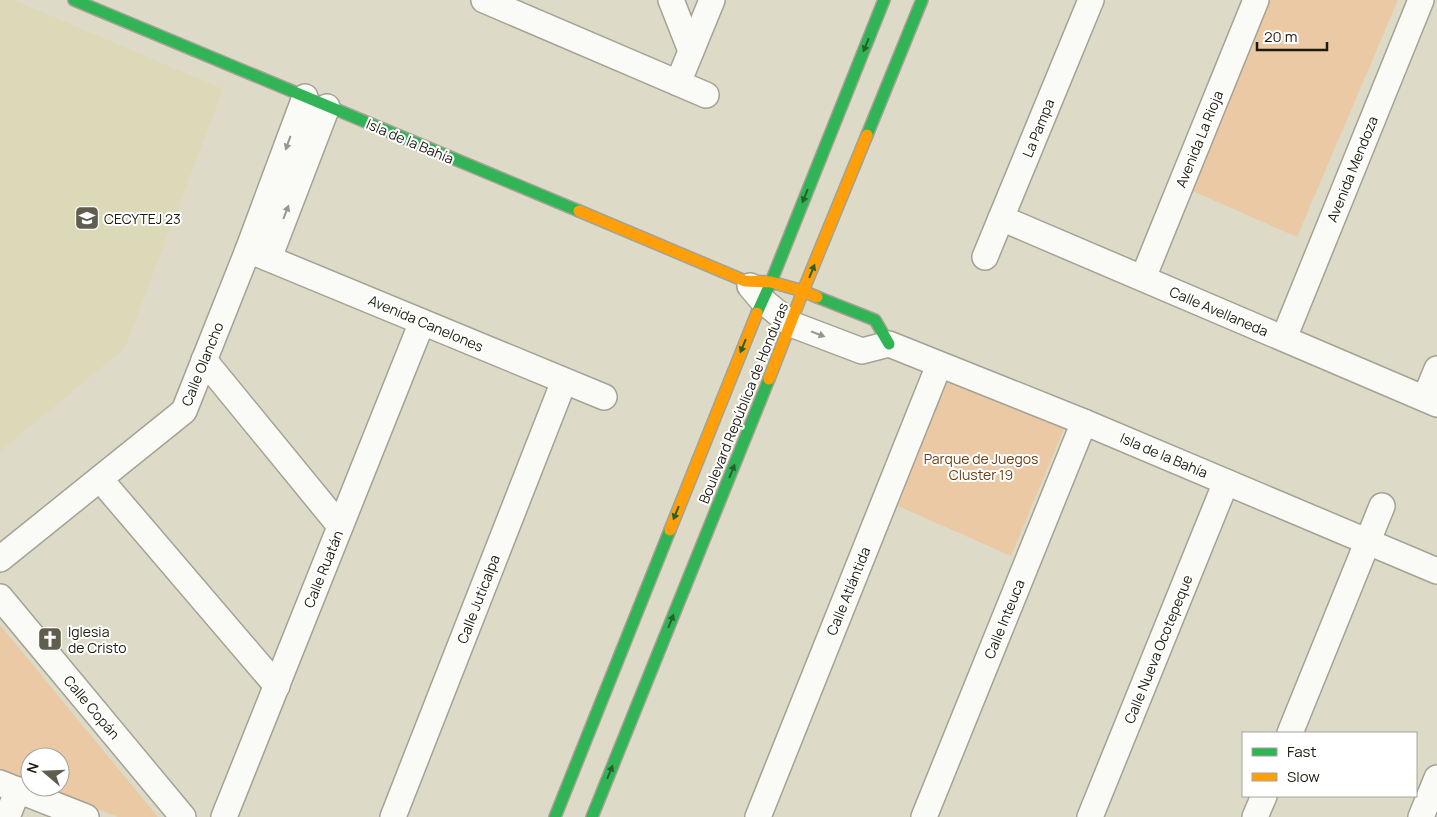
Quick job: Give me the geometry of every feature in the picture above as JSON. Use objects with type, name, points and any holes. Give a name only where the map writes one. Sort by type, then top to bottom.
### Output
[{"type":"street","name":"Isla de la Bahía","points":[[74,0],[745,281],[766,291],[792,324],[862,351],[889,344],[1084,422],[1437,571]]},
{"type":"street","points":[[484,0],[510,6],[706,95]]},
{"type":"street","points":[[671,0],[692,51]]},
{"type":"street","points":[[678,83],[712,0]]},
{"type":"street","name":"Boulevard República de Honduras","points":[[555,817],[884,0]]},
{"type":"street","name":"Boulevard República de Honduras","points":[[592,817],[922,0]]},
{"type":"street","name":"La Pampa","points":[[985,257],[1091,0]]},
{"type":"street","name":"Avenida La Rioja","points":[[1143,278],[1256,0]]},
{"type":"street","name":"Avenida Mendoza","points":[[1284,338],[1421,0]]},
{"type":"street","name":"Calle Olancho","points":[[0,559],[184,411],[204,360],[258,254],[316,102]]},
{"type":"street","name":"Calle Avellaneda","points":[[1001,218],[1431,401]]},
{"type":"street","name":"Avenida Canelones","points":[[258,254],[604,397]]},
{"type":"street","points":[[766,291],[803,291],[875,320],[889,344]]},
{"type":"street","name":"Calle Ruatán","points":[[224,817],[422,322]]},
{"type":"street","points":[[204,360],[340,526]]},
{"type":"street","name":"Calle Atlántida","points":[[758,817],[939,365]]},
{"type":"street","points":[[1431,401],[1437,370]]},
{"type":"street","name":"Calle Juticalpa","points":[[393,817],[564,380]]},
{"type":"street","name":"Calle Inteuca","points":[[924,817],[1084,422]]},
{"type":"street","points":[[100,479],[277,686]]},
{"type":"street","name":"Calle Nueva Ocotepeque","points":[[1090,817],[1226,482]]},
{"type":"street","points":[[1290,732],[1382,506]]},
{"type":"street","name":"Calle Copán","points":[[0,597],[183,817]]},
{"type":"street","points":[[1421,817],[1437,778]]},
{"type":"street","points":[[6,817],[9,787],[86,817]]},
{"type":"street","points":[[1255,817],[1264,797]]},
{"type":"shaded area","name":"CECYTEJ 23","points":[[0,0],[14,0],[223,89],[125,348],[0,451]]},
{"type":"green space","points":[[1270,0],[1398,0],[1297,237],[1190,190]]},
{"type":"green space","name":"Parque de Juegos Cluster 19","points":[[946,381],[1064,429],[1011,556],[898,506]]},
{"type":"green space","points":[[0,625],[158,817],[118,817],[65,797],[70,797],[70,747],[20,747],[20,780],[0,773]]},
{"type":"traffic: fast","points":[[74,0],[579,211]]},
{"type":"traffic: fast","points":[[757,313],[884,0]]},
{"type":"traffic: fast","points":[[867,135],[922,0]]},
{"type":"traffic: fast","points":[[817,297],[875,320],[889,344]]},
{"type":"traffic: fast","points":[[592,817],[769,379]]},
{"type":"traffic: fast","points":[[555,817],[670,530]]},
{"type":"traffic: slow","points":[[769,379],[867,135]]},
{"type":"traffic: slow","points":[[579,211],[745,281],[771,282],[817,297]]},
{"type":"traffic: slow","points":[[670,530],[757,313]]},
{"type":"place","name":"CECYTEJ 23","points":[[87,218]]},
{"type":"place","name":"Iglesia de Cristo","points":[[50,639]]}]
